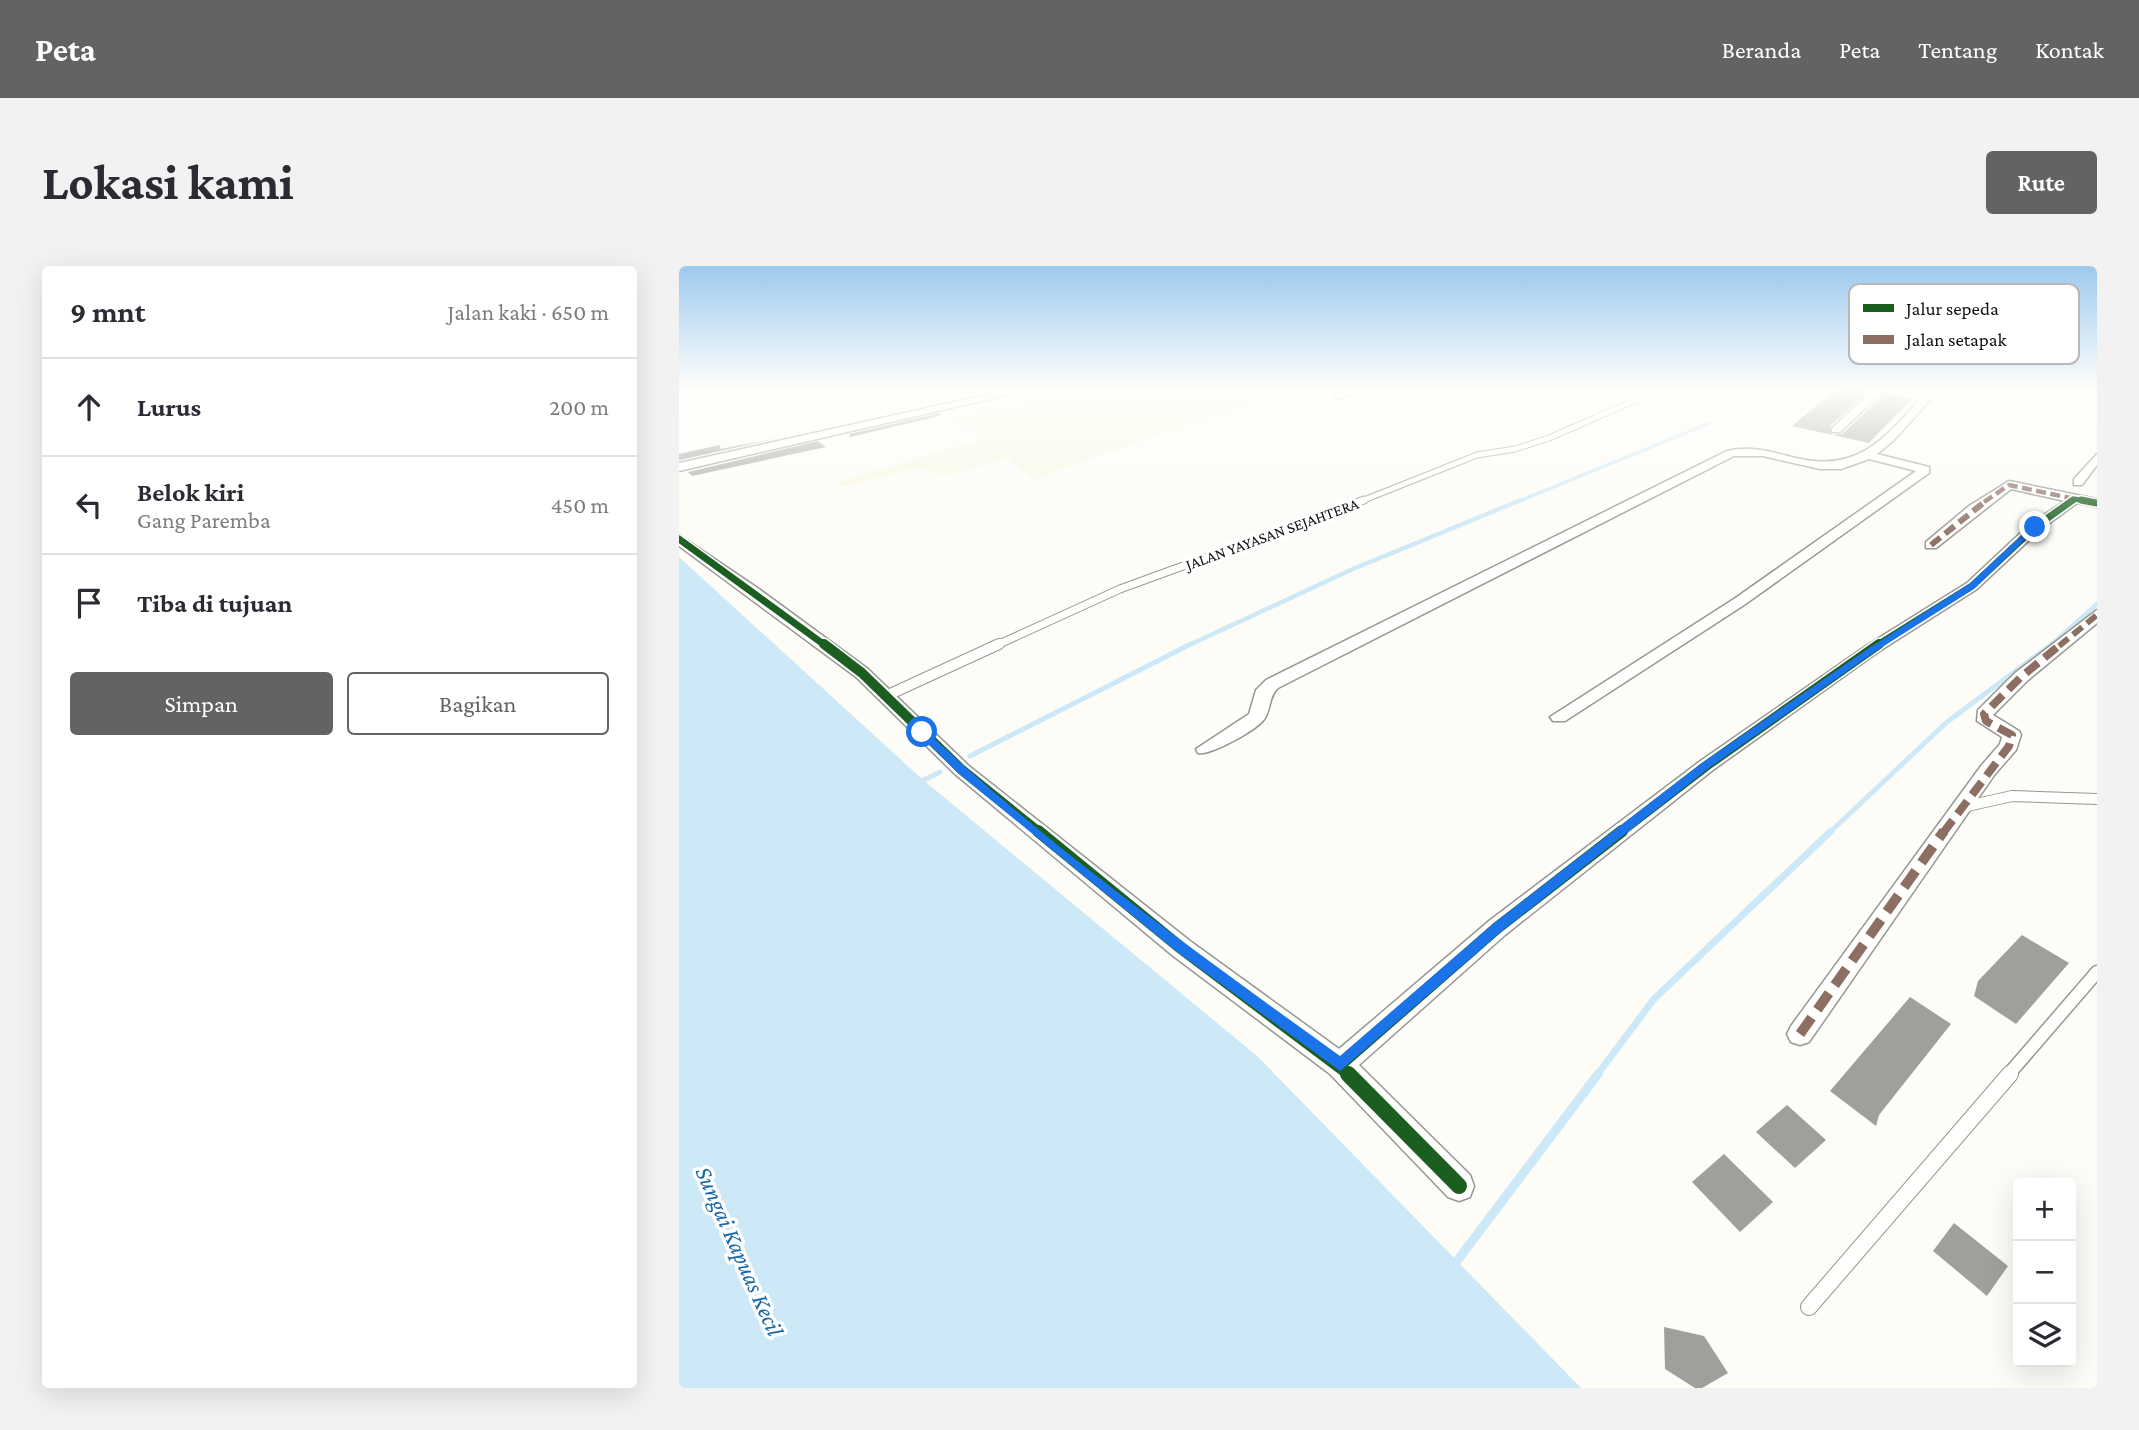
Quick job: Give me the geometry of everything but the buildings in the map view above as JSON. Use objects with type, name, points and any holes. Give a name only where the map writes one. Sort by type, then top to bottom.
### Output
[{"type":"street","points":[[679,467],[794,441]]},
{"type":"street","points":[[1205,749],[1257,717],[1265,690],[1272,684],[1731,453],[1752,451],[1822,467],[1838,467],[1871,456],[1885,441]]},
{"type":"street","points":[[1559,718],[1739,602],[1925,470],[1871,456]]},
{"type":"street","points":[[1340,1065],[1497,928],[1684,782],[1851,664],[1972,586],[2076,491],[2097,457]]},
{"type":"street","points":[[1931,545],[1974,509],[2009,485],[2076,491],[2097,503]]},
{"type":"street","points":[[679,539],[712,566],[800,626],[888,695],[971,778],[1181,948],[1340,1065],[1459,1186]]},
{"type":"street","points":[[1800,1034],[2012,740],[2004,729],[1986,721],[1984,714],[2021,677],[2097,615]]},
{"type":"lane","name":"JALAN YAYASAN SEJAHTERA","points":[[888,695],[1120,589],[1297,527],[1477,455],[1494,450],[1515,450],[1539,441]]},
{"type":"lane","points":[[1963,807],[1981,800],[2014,796],[2097,799]]},
{"type":"lane","points":[[1809,1307],[2097,972]]},
{"type":"shaded area","points":[[974,441],[1140,441],[1033,480],[1007,458],[944,477],[918,468],[846,486],[834,483]]},
{"type":"water","name":"Sungai Kapuas Kecil","points":[[679,557],[922,779],[1257,1056],[1581,1388],[679,1388]]},
{"type":"waterway","points":[[1517,502],[1665,441]]},
{"type":"waterway","points":[[1188,646],[1353,569],[1521,500]]},
{"type":"waterway","points":[[2050,646],[2097,604]]},
{"type":"waterway","points":[[1829,833],[1947,722],[2052,644]]},
{"type":"waterway","points":[[970,756],[1188,646]]},
{"type":"waterway","points":[[916,784],[940,772]]},
{"type":"waterway","points":[[1597,1075],[1654,999],[1831,831]]},
{"type":"waterway","points":[[1454,1265],[1598,1074]]},
{"type":"marked path","points":[[1931,545],[1974,509],[2009,485],[2075,499]]},
{"type":"marked path","points":[[1800,1034],[1988,770],[2009,746],[2012,735],[1986,721],[1984,714],[2021,677],[2097,615]]},
{"type":"cycle path","points":[[1340,1065],[1497,928],[1706,766],[1872,649],[1972,586],[2035,527],[2075,499],[2097,503]]},
{"type":"cycle path","points":[[679,539],[712,566],[754,592],[862,673],[962,770],[1181,948],[1340,1065],[1459,1186]]},
{"type":"route","points":[[922,732],[962,770],[1181,948],[1340,1065],[1497,928],[1568,872],[1706,766],[1873,649],[1972,586],[2035,527]]}]
